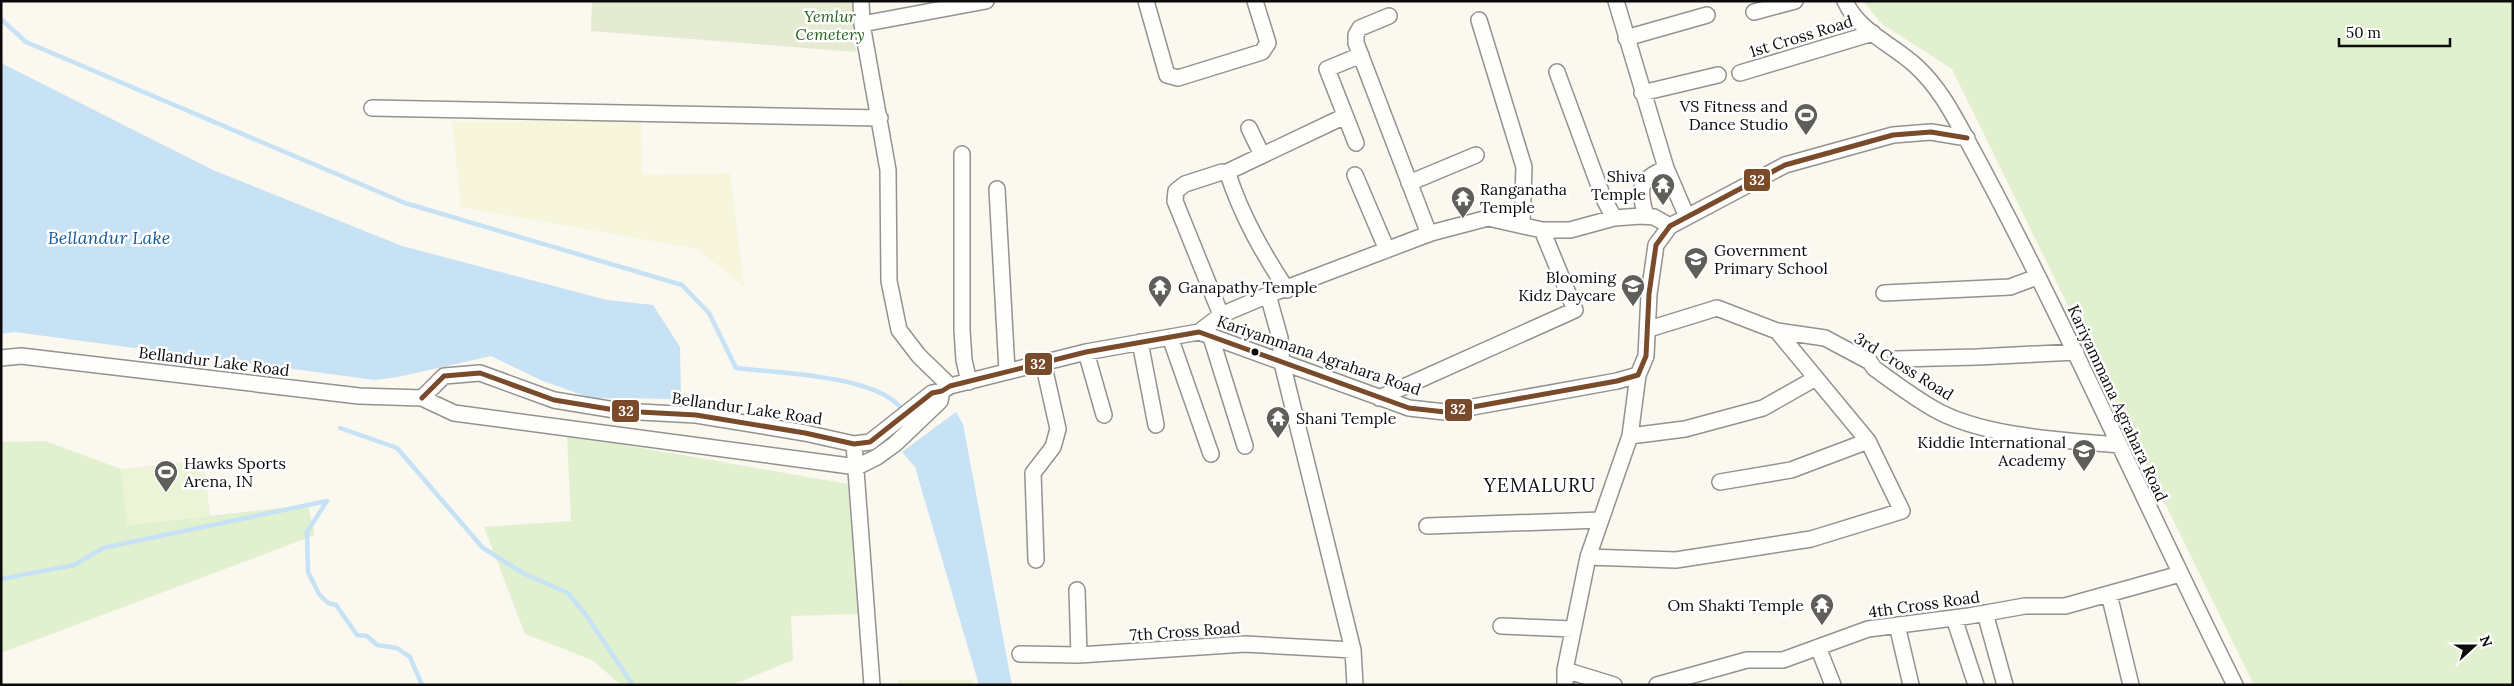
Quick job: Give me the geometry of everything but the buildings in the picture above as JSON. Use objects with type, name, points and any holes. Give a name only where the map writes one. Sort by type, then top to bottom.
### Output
[{"type":"street","points":[[857,466],[877,457],[895,444],[941,393],[919,356],[899,330],[889,281],[888,170],[862,24],[861,1]]},
{"type":"street","points":[[862,24],[986,1]]},
{"type":"street","points":[[1146,1],[1167,75],[1178,78],[1262,52],[1268,43],[1256,1]]},
{"type":"street","points":[[1616,1],[1666,168],[1687,217]]},
{"type":"street","points":[[1754,12],[1795,1]]},
{"type":"street","name":"Kariyammana Agrahara Road","points":[[1845,1],[1850,14],[1916,66],[1937,87],[1967,138],[2076,352],[2118,445],[2235,685]]},
{"type":"street","points":[[1626,38],[1707,15]]},
{"type":"street","points":[[1389,16],[1360,28],[1356,35],[1356,43],[1396,154],[1429,234]]},
{"type":"street","points":[[1479,20],[1524,167],[1522,224]]},
{"type":"street","name":"1st Cross Road","points":[[1740,73],[1873,32]]},
{"type":"street","points":[[1356,143],[1327,69],[1361,55]]},
{"type":"street","points":[[1557,72],[1603,197],[1614,218]]},
{"type":"street","points":[[1642,93],[1718,75]]},
{"type":"street","points":[[372,108],[880,118]]},
{"type":"street","points":[[1221,315],[1175,201],[1176,191],[1185,184],[1222,172],[1225,173],[1345,116]]},
{"type":"street","points":[[1249,128],[1262,155]]},
{"type":"street","points":[[1614,685],[1565,677],[1588,558],[1630,436],[1638,375],[1646,356],[1648,294],[1656,245],[1670,226],[1785,165],[1893,136],[1931,132],[1967,138]]},
{"type":"street","points":[[962,154],[962,330],[964,360],[969,382]]},
{"type":"street","points":[[1409,183],[1476,156]]},
{"type":"street","points":[[1646,216],[1641,191],[1642,182],[1666,168]]},
{"type":"street","points":[[1225,173],[1228,174],[1236,198],[1258,246],[1287,290]]},
{"type":"street","points":[[1355,175],[1387,250]]},
{"type":"street","points":[[997,189],[1007,370]]},
{"type":"street","points":[[1245,446],[1205,333],[1221,315],[1268,295],[1287,290],[1429,234],[1488,218],[1522,224],[1542,230],[1570,230],[1614,218],[1646,216],[1670,226]]},
{"type":"street","points":[[1379,398],[1575,310],[1542,230]]},
{"type":"street","points":[[1884,293],[2010,287],[2037,277]]},
{"type":"street","points":[[1268,295],[1280,338],[1282,363],[1353,650],[1355,685]]},
{"type":"street","name":"3rd Cross Road","points":[[1648,329],[1717,308],[1777,330],[1825,338],[1870,362],[1874,368],[1936,410],[1976,426],[2032,437],[2118,445]]},
{"type":"street","points":[[1588,558],[1676,560],[1811,539],[1902,511],[1868,441],[1777,330]]},
{"type":"street","name":"Kariyammana Agrahara Road","points":[[941,393],[1007,370],[1086,352],[1170,337],[1205,333],[1408,408],[1445,412],[1617,381],[1638,375]]},
{"type":"street","points":[[1170,337],[1211,454]]},
{"type":"street","points":[[1140,342],[1156,425]]},
{"type":"street","points":[[1086,352],[1104,415]]},
{"type":"street","points":[[1896,359],[1976,358],[2076,352]]},
{"type":"street","name":"Bellandur Lake Road","points":[[1,358],[21,356],[359,396],[422,398],[454,413],[857,466]]},
{"type":"street","points":[[1036,560],[1033,472],[1053,447],[1058,429],[1043,362]]},
{"type":"street","name":"Bellandur Lake Road","points":[[422,398],[444,376],[480,372],[554,400],[621,411],[696,415],[805,433],[854,444],[870,442],[941,393]]},
{"type":"street","points":[[1630,436],[1685,429],[1763,408],[1816,378]]},
{"type":"street","points":[[1720,482],[1791,470],[1868,441]]},
{"type":"street","points":[[854,444],[872,685]]},
{"type":"street","points":[[1427,526],[1601,520]]},
{"type":"street","name":"4th Cross Road","points":[[1656,685],[1747,660],[1783,660],[1868,629],[1954,618],[2024,606],[2065,606],[2180,574]]},
{"type":"street","points":[[1077,590],[1080,655]]},
{"type":"street","points":[[2109,594],[2131,685]]},
{"type":"street","points":[[1985,613],[2005,685]]},
{"type":"street","points":[[1954,618],[1976,685]]},
{"type":"street","points":[[1897,625],[1911,685]]},
{"type":"street","points":[[1501,626],[1573,630]]},
{"type":"street","name":"7th Cross Road","points":[[1020,654],[1080,655],[1246,644],[1353,650]]},
{"type":"street","points":[[1818,647],[1833,685]]},
{"type":"shaded area","points":[[452,121],[641,121],[642,175],[730,173],[744,287],[698,249],[461,207]]},
{"type":"green space","name":"Yemlur Cemetery","points":[[592,1],[852,1],[856,52],[591,31]]},
{"type":"green space","points":[[1863,1],[2513,1],[2513,685],[2254,685],[1952,69],[1882,24]]},
{"type":"green space","points":[[567,435],[848,484],[858,614],[791,616],[793,660],[732,685],[621,685],[592,660],[525,634],[484,527],[571,521]]},
{"type":"green space","points":[[45,441],[121,469],[128,525],[308,505],[315,535],[1,653],[1,442]]},
{"type":"green space","name":"Hawks Sports Arena, IN","points":[[204,460],[210,516],[127,525],[121,469]]},
{"type":"green space","points":[[898,680],[972,680],[972,685],[898,685]]},
{"type":"water","name":"Bellandur Lake","points":[[1,63],[213,170],[402,246],[607,300],[653,305],[680,347],[681,399],[591,398],[543,381],[491,356],[398,377],[375,380],[15,332],[1,334]]},
{"type":"water","points":[[956,412],[963,424],[1012,685],[979,685],[915,467],[902,452]]},
{"type":"waterway","points":[[1,19],[26,42],[405,203],[682,285],[709,313],[736,368],[801,374],[852,383],[874,390],[892,400],[904,412]]},
{"type":"waterway","points":[[340,428],[397,448],[483,548],[523,573],[568,593],[586,615],[633,685]]},
{"type":"waterway","points":[[327,501],[307,532],[308,572],[319,594],[328,603],[336,605],[357,635],[367,636],[377,645],[397,648],[410,657],[422,685]]},
{"type":"waterway","points":[[1,579],[74,565],[103,548],[327,501]]},
{"type":"transit line","name":"32","points":[[422,398],[444,376],[480,373],[554,400],[621,411],[696,415],[805,433],[854,444],[870,442],[932,393],[942,391],[950,386],[1086,352],[1199,332],[1409,408],[1445,412],[1617,381],[1638,375],[1646,356],[1649,294],[1656,245],[1670,226],[1785,165],[1893,135],[1931,132],[1967,138]]},
{"type":"place","name":"VS Fitness and Dance Studio","points":[[1806,136]]},
{"type":"place","name":"Shiva Temple","points":[[1663,206]]},
{"type":"place","name":"Ranganatha Temple","points":[[1463,219]]},
{"type":"place","name":"Government Primary School","points":[[1696,280]]},
{"type":"place","name":"Blooming Kidz Daycare","points":[[1633,307]]},
{"type":"place","name":"Ganapathy Temple","points":[[1160,308]]},
{"type":"place","name":"Shani Temple","points":[[1278,439]]},
{"type":"place","name":"Kiddie International Academy","points":[[2084,472]]},
{"type":"place","name":"Hawks Sports Arena, IN","points":[[166,493]]},
{"type":"place","name":"Om Shakti Temple","points":[[1822,626]]},
{"type":"district","name":"YEMALURU","points":[[1540,485]]}]
